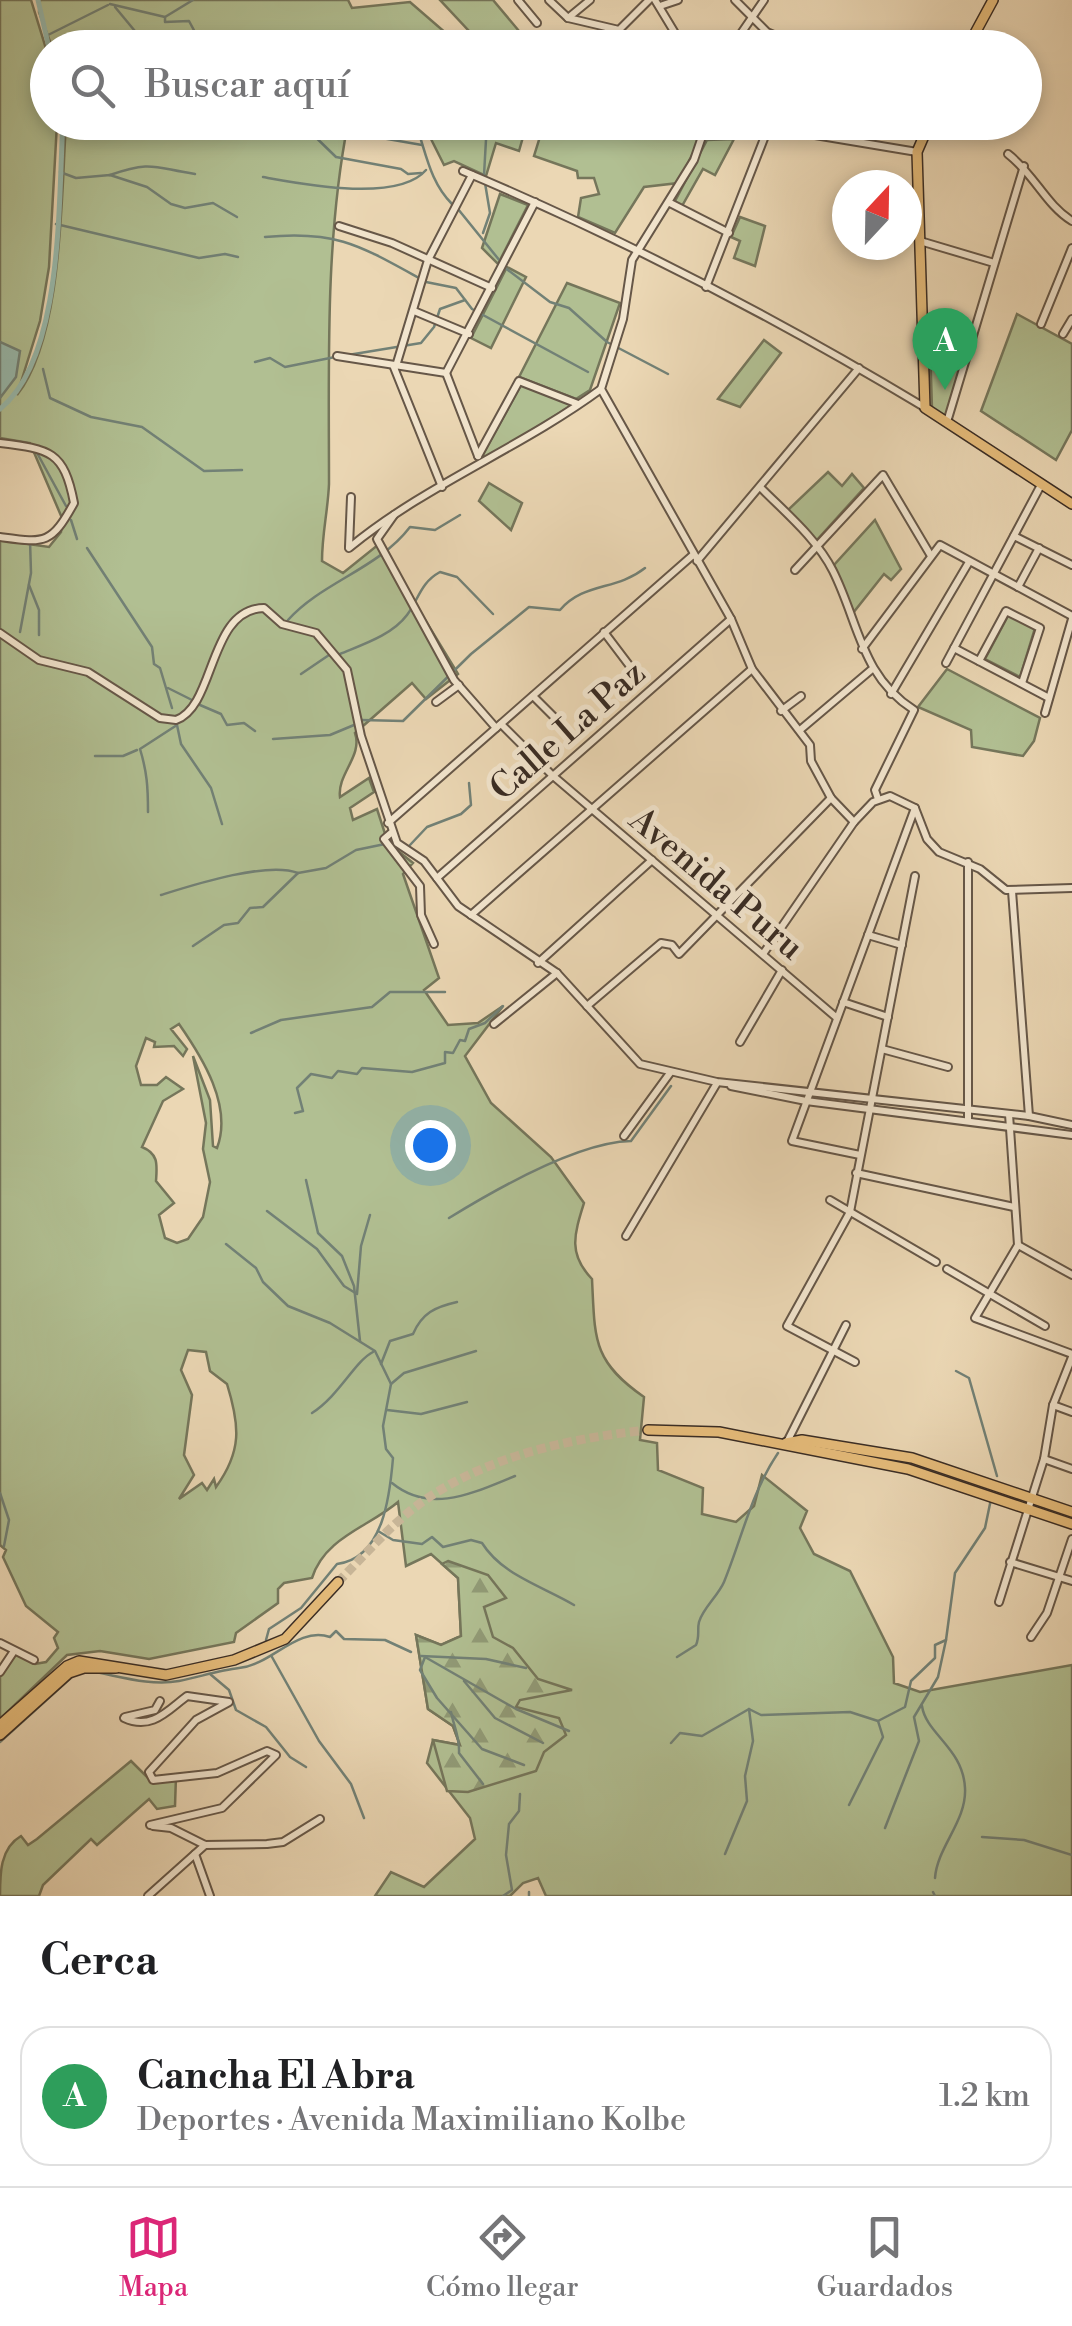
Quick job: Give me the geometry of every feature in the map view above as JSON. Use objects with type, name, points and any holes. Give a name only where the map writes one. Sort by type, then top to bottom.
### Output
[{"type":"main road","points":[[977,30],[993,0]]},
{"type":"main road","points":[[918,170],[917,152],[922,140]]},
{"type":"main road","points":[[920,260],[924,408],[1072,504]]},
{"type":"main road","points":[[648,1430],[690,1429],[878,1451],[1028,1503],[1072,1524]]},
{"type":"main road","points":[[1028,1503],[1072,1512]]},
{"type":"main road","points":[[0,1734],[69,1673],[84,1668],[176,1675],[264,1650],[300,1628],[338,1582]]},
{"type":"main road","points":[[0,1725],[73,1663],[85,1660],[116,1668]]},
{"type":"street","points":[[518,0],[537,23]]},
{"type":"street","points":[[549,0],[568,18],[619,30],[655,2],[678,0]]},
{"type":"street","points":[[568,18],[590,0]]},
{"type":"street","points":[[734,0],[766,30]]},
{"type":"street","points":[[744,30],[764,0]]},
{"type":"street","points":[[655,2],[673,30]]},
{"type":"street","points":[[351,497],[348,548],[394,514],[480,466],[601,389],[637,252],[670,203],[703,140]]},
{"type":"street","points":[[706,287],[764,140]]},
{"type":"street","points":[[846,140],[917,152]]},
{"type":"street","points":[[1008,154],[1024,166],[1057,212],[1072,221]]},
{"type":"street","points":[[946,423],[1024,166]]},
{"type":"street","points":[[463,171],[706,287],[859,368],[924,408]]},
{"type":"street","points":[[442,487],[394,366],[428,260],[472,175]]},
{"type":"street","points":[[446,373],[534,202]]},
{"type":"street","points":[[670,203],[729,233]]},
{"type":"street","points":[[339,226],[492,288]]},
{"type":"street","points":[[922,242],[994,263]]},
{"type":"street","points":[[1041,324],[1072,248]]},
{"type":"street","points":[[1060,278],[1072,284]]},
{"type":"street","points":[[414,311],[469,334]]},
{"type":"street","points":[[1064,334],[1072,319]]},
{"type":"street","points":[[337,356],[446,373]]},
{"type":"street","points":[[387,824],[604,632],[695,558],[761,488],[859,368]]},
{"type":"street","points":[[446,373],[480,466]]},
{"type":"street","points":[[478,456],[519,381],[579,405]]},
{"type":"street","points":[[601,389],[731,619],[752,669],[781,712],[800,730],[831,798],[854,822]]},
{"type":"street","points":[[0,443],[46,451],[58,459],[67,468],[74,503],[54,536],[42,542],[0,536]]},
{"type":"street","points":[[795,570],[883,474],[931,556]]},
{"type":"street","points":[[946,662],[1041,485]]},
{"type":"street","points":[[761,488],[832,568],[871,670],[891,694],[914,710],[875,790],[878,799]]},
{"type":"street","name":"Avenida Puru","points":[[394,514],[377,540],[459,685],[552,775],[837,1018]]},
{"type":"street","points":[[1014,536],[1072,566]]},
{"type":"street","points":[[861,650],[940,545],[1072,617],[1045,713]]},
{"type":"street","points":[[1018,588],[1038,548]]},
{"type":"street","points":[[891,694],[968,562]]},
{"type":"street","points":[[0,632],[39,660],[88,672],[160,718],[176,720],[196,704],[210,664],[234,622],[248,611],[264,608],[278,622],[308,628],[347,670],[392,833],[471,915],[557,973],[628,1055],[670,1073],[806,1101],[1072,1135]]},
{"type":"street","points":[[979,661],[1006,610],[1040,628],[1022,683]]},
{"type":"street","name":"Calle La Paz","points":[[436,878],[731,619]]},
{"type":"street","points":[[604,632],[632,669]]},
{"type":"street","points":[[954,648],[1049,698]]},
{"type":"street","points":[[471,915],[752,669]]},
{"type":"street","points":[[800,730],[871,670]]},
{"type":"street","points":[[436,702],[459,685]]},
{"type":"street","points":[[532,696],[565,728]]},
{"type":"street","points":[[781,712],[802,696]]},
{"type":"street","points":[[763,954],[854,822],[878,799],[890,796],[915,808],[927,839],[940,852],[968,862],[1012,891],[1072,888]]},
{"type":"street","points":[[587,1006],[660,943],[672,945],[680,954],[831,798]]},
{"type":"street","points":[[860,1155],[792,1140],[915,808]]},
{"type":"street","points":[[392,833],[384,839],[420,886],[422,916],[434,944]]},
{"type":"street","points":[[538,963],[652,860]]},
{"type":"street","points":[[968,862],[968,1120]]},
{"type":"street","points":[[856,1362],[787,1326],[850,1212],[915,876]]},
{"type":"street","points":[[1012,891],[1029,1116]]},
{"type":"street","points":[[868,934],[902,945]]},
{"type":"street","points":[[740,1042],[782,970]]},
{"type":"street","points":[[494,1024],[557,973]]},
{"type":"street","points":[[843,1002],[888,1016]]},
{"type":"street","points":[[882,1050],[948,1066]]},
{"type":"street","points":[[624,1136],[670,1073]]},
{"type":"street","points":[[721,1083],[1029,1116],[1072,1125]]},
{"type":"street","points":[[626,1236],[721,1083]]},
{"type":"street","points":[[999,1602],[1044,1460],[1053,1405],[1072,1356],[975,1318],[1018,1245],[1008,1114]]},
{"type":"street","points":[[856,1173],[1014,1206]]},
{"type":"street","points":[[830,1200],[936,1262]]},
{"type":"street","points":[[1018,1245],[1072,1275]]},
{"type":"street","points":[[948,1269],[1045,1326]]},
{"type":"street","points":[[786,1443],[846,1325]]},
{"type":"street","points":[[1053,1405],[1072,1412]]},
{"type":"street","points":[[1044,1460],[1072,1470]]},
{"type":"street","points":[[1032,1637],[1047,1613],[1072,1539]]},
{"type":"street","points":[[1010,1562],[1072,1582]]},
{"type":"street","points":[[0,1642],[34,1660]]},
{"type":"street","points":[[0,1672],[14,1651]]},
{"type":"street","points":[[160,1700],[155,1710],[124,1718],[132,1722],[163,1718],[188,1696],[229,1702],[196,1720],[148,1772],[153,1780],[217,1773],[267,1751],[276,1755],[222,1808],[150,1826],[172,1828],[204,1845],[283,1842],[320,1818]]},
{"type":"street","points":[[148,1896],[204,1845]]},
{"type":"street","points":[[195,1854],[210,1896]]},
{"type":"street","points":[[163,1882],[168,1896]]},
{"type":"green space","points":[[0,0],[31,0],[40,30],[30,30],[30,140],[56,140],[49,267],[40,321],[17,395],[32,370],[51,303],[65,140],[345,140],[332,257],[329,484],[322,561],[343,573],[379,544],[458,674],[426,699],[412,683],[355,733],[356,749],[342,781],[340,797],[369,778],[374,792],[350,808],[353,820],[377,809],[388,843],[413,863],[403,874],[439,978],[424,990],[448,1025],[478,1023],[503,1006],[465,1056],[491,1103],[551,1157],[584,1203],[575,1244],[579,1261],[592,1279],[596,1333],[605,1360],[614,1372],[644,1397],[640,1440],[657,1443],[658,1470],[703,1488],[702,1514],[736,1522],[754,1506],[762,1475],[807,1511],[800,1528],[814,1554],[850,1571],[893,1657],[894,1683],[920,1692],[1072,1665],[1072,1896],[546,1896],[538,1878],[523,1883],[510,1896],[375,1896],[391,1872],[424,1887],[475,1839],[470,1818],[427,1763],[433,1740],[460,1745],[453,1726],[428,1709],[416,1635],[441,1645],[461,1636],[458,1578],[431,1554],[406,1566],[398,1502],[337,1543],[318,1564],[312,1578],[284,1583],[278,1589],[278,1603],[236,1633],[234,1642],[149,1659],[100,1651],[67,1655],[0,1719],[0,1677],[15,1654],[35,1664],[46,1662],[58,1648],[54,1638],[58,1632],[26,1606],[3,1557],[6,1550],[0,1545],[0,540],[49,547],[61,532],[62,518],[30,443],[0,438]],"holes":[[[179,1024],[197,1051],[218,1099],[221,1132],[217,1148],[213,1146],[210,1100],[193,1056],[206,1123],[203,1149],[210,1182],[203,1217],[188,1239],[177,1243],[165,1238],[159,1215],[174,1203],[156,1181],[154,1157],[142,1147],[163,1101],[183,1089],[166,1077],[157,1085],[141,1085],[136,1066],[146,1038],[155,1042],[154,1047],[174,1046],[183,1056],[187,1049],[171,1029]],[[188,1350],[206,1352],[210,1371],[227,1384],[236,1426],[234,1450],[216,1487],[214,1479],[207,1490],[202,1483],[179,1499],[194,1475],[184,1455],[192,1395],[181,1370]]]},
{"type":"green space","points":[[40,0],[348,0],[352,8],[410,2],[442,30],[46,30],[39,12]]},
{"type":"green space","points":[[440,0],[493,0],[518,30],[468,30]]},
{"type":"green space","points":[[432,140],[522,140],[519,151],[496,143],[486,176],[454,161],[444,165]]},
{"type":"green space","points":[[539,140],[700,140],[678,183],[644,187],[615,233],[578,217],[581,198],[599,194],[594,178],[578,178],[577,171],[534,156]]},
{"type":"green space","points":[[707,140],[733,140],[715,175],[703,169],[682,206],[674,203]]},
{"type":"green space","points":[[500,194],[528,205],[498,264],[482,248]]},
{"type":"green space","points":[[740,217],[765,226],[755,266],[734,258],[740,241],[731,237]]},
{"type":"green space","points":[[507,267],[526,277],[491,348],[471,338]]},
{"type":"green space","points":[[567,283],[620,303],[590,390],[576,399],[519,377]]},
{"type":"green space","points":[[1017,314],[1072,344],[1072,430],[1056,460],[981,411]]},
{"type":"green space","points":[[764,340],[781,353],[740,407],[718,399]]},
{"type":"green space","points":[[930,344],[964,356],[947,418],[932,409]]},
{"type":"green space","points":[[521,385],[572,405],[484,461],[483,454]]},
{"type":"green space","points":[[828,472],[842,486],[852,474],[864,488],[816,541],[788,510]]},
{"type":"green space","points":[[489,483],[522,503],[511,530],[479,501]]},
{"type":"green space","points":[[875,520],[901,569],[891,580],[884,574],[853,613],[834,565]]},
{"type":"green space","points":[[1009,614],[1035,628],[1020,677],[985,659]]},
{"type":"green space","points":[[947,669],[1040,718],[1034,741],[1023,756],[972,747],[971,730],[918,707]]},
{"type":"green space","points":[[448,1561],[488,1575],[506,1598],[484,1607],[493,1637],[513,1648],[538,1679],[572,1690],[520,1700],[516,1707],[559,1718],[566,1735],[544,1752],[536,1771],[468,1792],[447,1791],[433,1740],[460,1745],[453,1726],[428,1709],[416,1635],[441,1645],[461,1636],[458,1578],[442,1564]]},
{"type":"green space","points":[[131,1761],[148,1778],[176,1776],[175,1806],[157,1809],[149,1799],[97,1845],[91,1839],[43,1885],[39,1896],[0,1896],[3,1862],[14,1841],[21,1836],[28,1845],[37,1839]]},
{"type":"shaded area","points":[[0,342],[20,351],[16,377],[0,398]]},
{"type":"waterway","points":[[38,0],[45,30]]},
{"type":"waterway","points":[[165,17],[193,0]]},
{"type":"waterway","points":[[110,4],[165,17],[165,22],[189,21],[194,30]]},
{"type":"waterway","points":[[58,30],[108,5]]},
{"type":"waterway","points":[[115,7],[134,30]]},
{"type":"waterway","points":[[0,409],[21,385],[47,316],[58,233],[62,140]]},
{"type":"waterway","points":[[319,140],[336,157],[401,169],[408,174],[421,173]]},
{"type":"waterway","points":[[393,140],[422,145]]},
{"type":"waterway","points":[[421,140],[433,176],[452,204]]},
{"type":"waterway","points":[[484,175],[486,140]]},
{"type":"waterway","points":[[110,175],[145,167],[195,174]]},
{"type":"waterway","points":[[263,177],[324,187],[372,189],[413,180],[426,170]]},
{"type":"waterway","points":[[60,172],[76,178],[110,175],[147,187],[171,204],[185,208],[213,203],[237,217]]},
{"type":"waterway","points":[[483,233],[490,213],[485,183]]},
{"type":"waterway","points":[[458,209],[500,261]]},
{"type":"waterway","points":[[56,224],[199,258],[225,254],[238,257]]},
{"type":"waterway","points":[[265,237],[310,236],[346,242],[419,278]]},
{"type":"waterway","points":[[504,267],[550,302],[569,308],[607,342],[668,374]]},
{"type":"waterway","points":[[426,282],[456,288],[472,309],[588,372]]},
{"type":"waterway","points":[[348,355],[421,343],[434,327],[440,309],[465,300]]},
{"type":"waterway","points":[[255,362],[270,358],[285,367],[335,357]]},
{"type":"waterway","points":[[43,369],[50,398],[91,417],[142,427],[204,471],[242,470]]},
{"type":"waterway","points":[[36,451],[66,506]]},
{"type":"waterway","points":[[288,620],[317,595],[382,554],[410,527],[435,530],[460,515]]},
{"type":"waterway","points":[[71,520],[77,539]]},
{"type":"waterway","points":[[20,632],[31,573],[30,540]]},
{"type":"waterway","points":[[87,548],[152,647],[154,664],[160,668],[172,708]]},
{"type":"waterway","points":[[361,720],[403,721],[471,654],[529,607],[560,610],[579,595],[645,568]]},
{"type":"waterway","points":[[340,654],[394,628],[428,581],[440,572],[457,577],[493,614]]},
{"type":"waterway","points":[[29,585],[39,610],[39,635]]},
{"type":"waterway","points":[[301,674],[329,655]]},
{"type":"waterway","points":[[168,688],[192,700]]},
{"type":"waterway","points":[[200,705],[221,714],[227,725],[244,723],[255,731]]},
{"type":"waterway","points":[[148,812],[147,780],[140,749],[177,725],[181,744],[211,788],[222,824]]},
{"type":"waterway","points":[[273,739],[330,735],[354,725]]},
{"type":"waterway","points":[[95,756],[123,756],[137,750]]},
{"type":"waterway","points":[[410,845],[427,827],[461,814],[471,805],[469,783]]},
{"type":"waterway","points":[[193,946],[224,925],[238,923],[250,908],[263,907],[298,873],[326,868],[356,850],[385,844]]},
{"type":"waterway","points":[[161,895],[249,872],[298,873]]},
{"type":"waterway","points":[[251,1033],[281,1020],[372,1007],[390,992],[445,992]]},
{"type":"waterway","points":[[295,1113],[303,1111],[297,1088],[311,1074],[332,1078],[338,1071],[357,1074],[362,1068],[412,1072],[445,1063],[445,1052],[453,1053],[460,1040],[465,1041],[469,1029],[485,1023],[503,1006]]},
{"type":"waterway","points":[[449,1218],[562,1159],[610,1143],[631,1141],[671,1086]]},
{"type":"waterway","points":[[306,1180],[318,1233],[342,1256],[354,1286],[360,1341]]},
{"type":"waterway","points":[[267,1211],[317,1249],[344,1286],[357,1294],[361,1246],[370,1215]]},
{"type":"waterway","points":[[226,1244],[256,1268],[263,1282],[288,1306],[330,1323],[375,1351],[391,1384],[383,1426],[386,1449],[393,1458],[392,1473],[375,1537],[353,1559],[337,1564],[301,1608],[269,1629],[266,1640]]},
{"type":"waterway","points":[[381,1364],[390,1341],[413,1334],[430,1312],[457,1302]]},
{"type":"waterway","points":[[391,1384],[404,1373],[476,1351]]},
{"type":"waterway","points":[[312,1413],[373,1352]]},
{"type":"waterway","points":[[956,1371],[969,1378],[997,1476]]},
{"type":"waterway","points":[[387,1410],[421,1414],[467,1402]]},
{"type":"waterway","points":[[677,1657],[696,1645],[701,1617],[724,1582],[754,1500],[778,1453]]},
{"type":"waterway","points":[[392,1483],[407,1493],[438,1499],[469,1494],[515,1476]]},
{"type":"waterway","points":[[0,1493],[9,1520],[4,1546]]},
{"type":"waterway","points":[[671,1743],[680,1733],[702,1736],[749,1709],[761,1715],[850,1712],[878,1721],[905,1707],[911,1681],[935,1658],[935,1645],[946,1640],[955,1573],[985,1528],[991,1499]]},
{"type":"waterway","points":[[378,1531],[393,1540],[422,1544],[432,1537],[443,1547],[471,1540],[482,1543],[511,1572],[574,1605]]},
{"type":"waterway","points":[[95,1672],[147,1682],[179,1681],[251,1665],[295,1641],[318,1635],[330,1637],[336,1631],[344,1639],[385,1640],[411,1652]]},
{"type":"waterway","points":[[885,1828],[919,1741],[914,1717],[938,1677],[946,1640]]},
{"type":"waterway","points":[[421,1656],[486,1659],[526,1668]]},
{"type":"waterway","points":[[272,1657],[319,1741],[351,1784],[364,1818]]},
{"type":"waterway","points":[[524,1765],[482,1749],[437,1698],[420,1670],[425,1657],[516,1709],[569,1731]]},
{"type":"waterway","points":[[210,1674],[229,1690],[236,1710],[266,1727],[290,1757],[306,1767]]},
{"type":"waterway","points":[[0,1742],[73,1676]]},
{"type":"waterway","points":[[464,1681],[495,1718],[543,1743]]},
{"type":"waterway","points":[[922,1706],[930,1725],[958,1762],[965,1788],[961,1812],[935,1878]]},
{"type":"waterway","points":[[725,1854],[747,1801],[745,1776],[753,1741],[749,1709]]},
{"type":"waterway","points":[[451,1712],[459,1753],[483,1784]]},
{"type":"waterway","points":[[849,1805],[883,1737],[878,1721]]},
{"type":"waterway","points":[[503,1896],[512,1890],[506,1855],[509,1824],[519,1811],[520,1794]]},
{"type":"waterway","points":[[982,1837],[1024,1840],[1072,1855]]},
{"type":"waterway","points":[[933,1892],[935,1896]]},
{"type":"tunnel","points":[[338,1582],[422,1502],[474,1472],[560,1444],[648,1430]]},
{"type":"place","name":"Cancha El Abra","points":[[945,390]]}]
